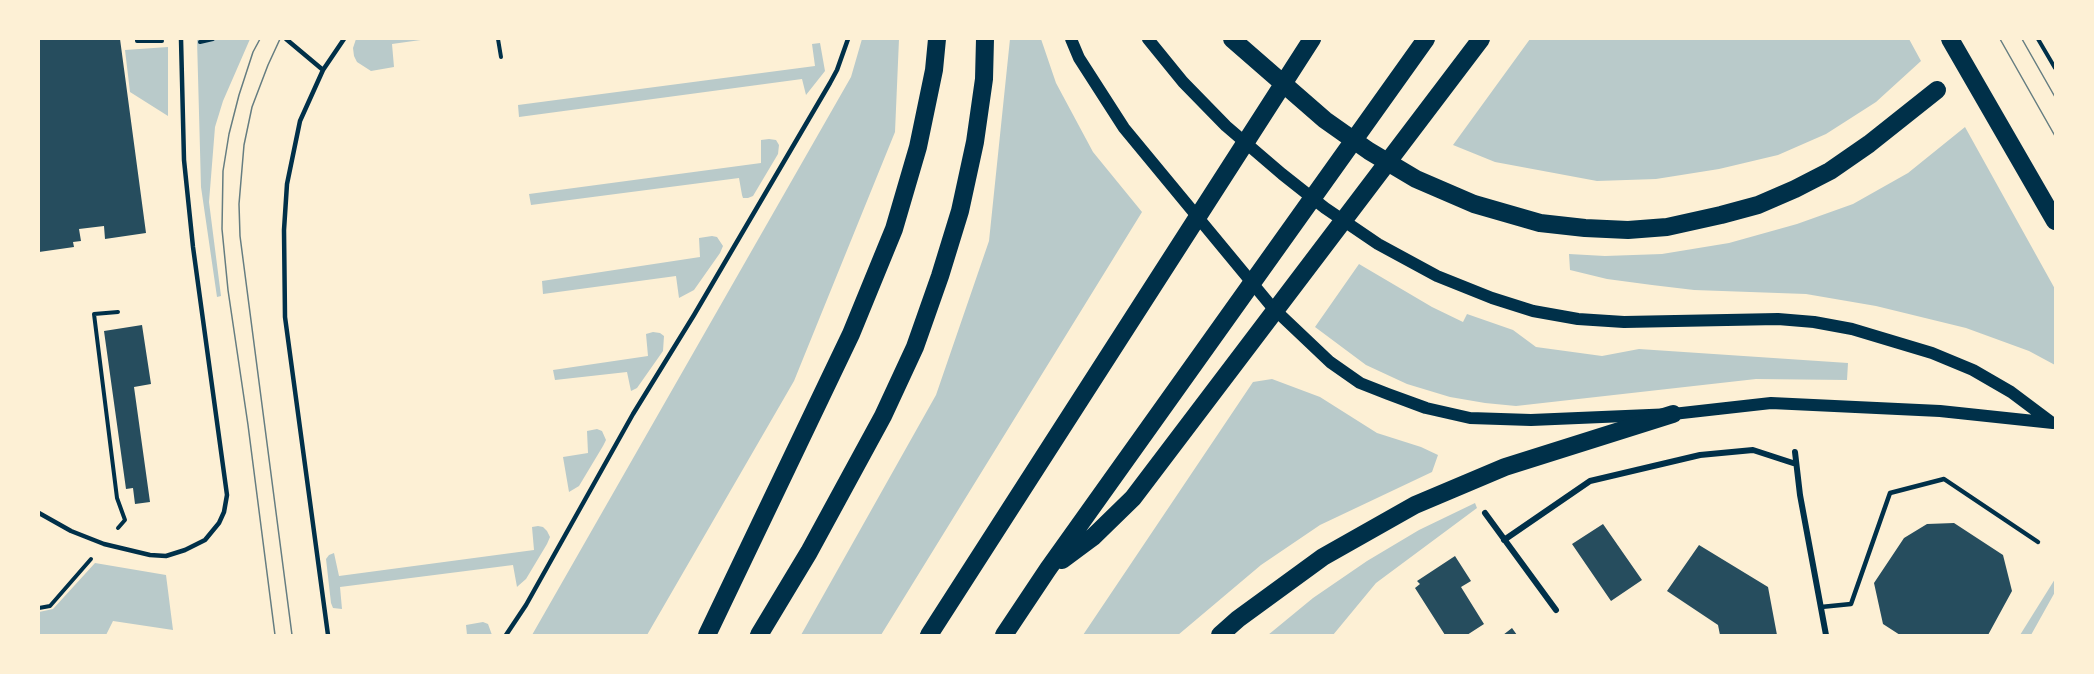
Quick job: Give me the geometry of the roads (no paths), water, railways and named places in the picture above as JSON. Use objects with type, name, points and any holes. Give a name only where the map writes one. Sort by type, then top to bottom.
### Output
[{"type":"highway","points":[[706,635],[851,334],[894,229],[918,147],[934,70],[937,39]]},
{"type":"highway","points":[[759,635],[809,552],[883,416],[915,346],[940,276],[965,188],[975,142],[982,90],[985,39]]},
{"type":"highway","points":[[1232,39],[1325,120],[1369,151],[1416,179],[1474,204],[1539,223],[1585,228],[1628,230],[1667,227],[1758,205],[1830,171],[1937,90]]},
{"type":"highway","points":[[929,635],[1312,39]]},
{"type":"highway","points":[[1004,635],[1048,569],[1426,39]]},
{"type":"highway","points":[[1048,569],[1093,537],[1133,498],[1481,39]]},
{"type":"highway","points":[[1950,39],[2055,221]]},
{"type":"highway","points":[[1220,635],[1238,619],[1323,557],[1415,505],[1505,467],[1673,414]]},
{"type":"main road","points":[[1071,39],[1079,58],[1124,128],[1272,307],[1330,362],[1360,383],[1388,394],[1426,408],[1470,418],[1531,420],[1673,414],[1771,404],[1940,411],[2054,424]]},
{"type":"main road","points":[[1148,39],[1183,82],[1226,126],[1282,174],[1325,208],[1378,244],[1437,276],[1492,298],[1533,311],[1578,319],[1624,322],[1778,319],[1814,322],[1852,329],[1932,353],[1973,370],[2011,392],[2054,424]]},
{"type":"street","points":[[1504,540],[1590,481],[1700,456],[1753,450],[1796,464]]},
{"type":"street","points":[[1795,452],[1800,495],[1826,635]]},
{"type":"street","points":[[1485,513],[1556,610]]},
{"type":"lane","points":[[39,513],[72,531],[104,544],[150,555],[166,556],[206,540],[224,512],[226,495],[193,247],[184,160],[181,39]]},
{"type":"lane","points":[[286,39],[323,70]]},
{"type":"lane","points":[[328,635],[285,317],[284,276],[287,184],[300,121],[323,70],[344,39]]},
{"type":"lane","points":[[506,635],[526,605],[633,414],[694,315],[834,76],[848,39]]},
{"type":"lane","points":[[1821,607],[1851,604],[1890,493],[1944,479],[2038,542]]},
{"type":"tram line","points":[[260,39],[253,52],[229,134],[223,171],[222,229],[228,290],[275,635]]},
{"type":"tram line","points":[[280,39],[252,107],[244,145],[239,204],[240,236],[292,635]]},
{"type":"tram line","points":[[2000,39],[2055,136]]},
{"type":"tram line","points":[[2022,39],[2055,97]]}]
